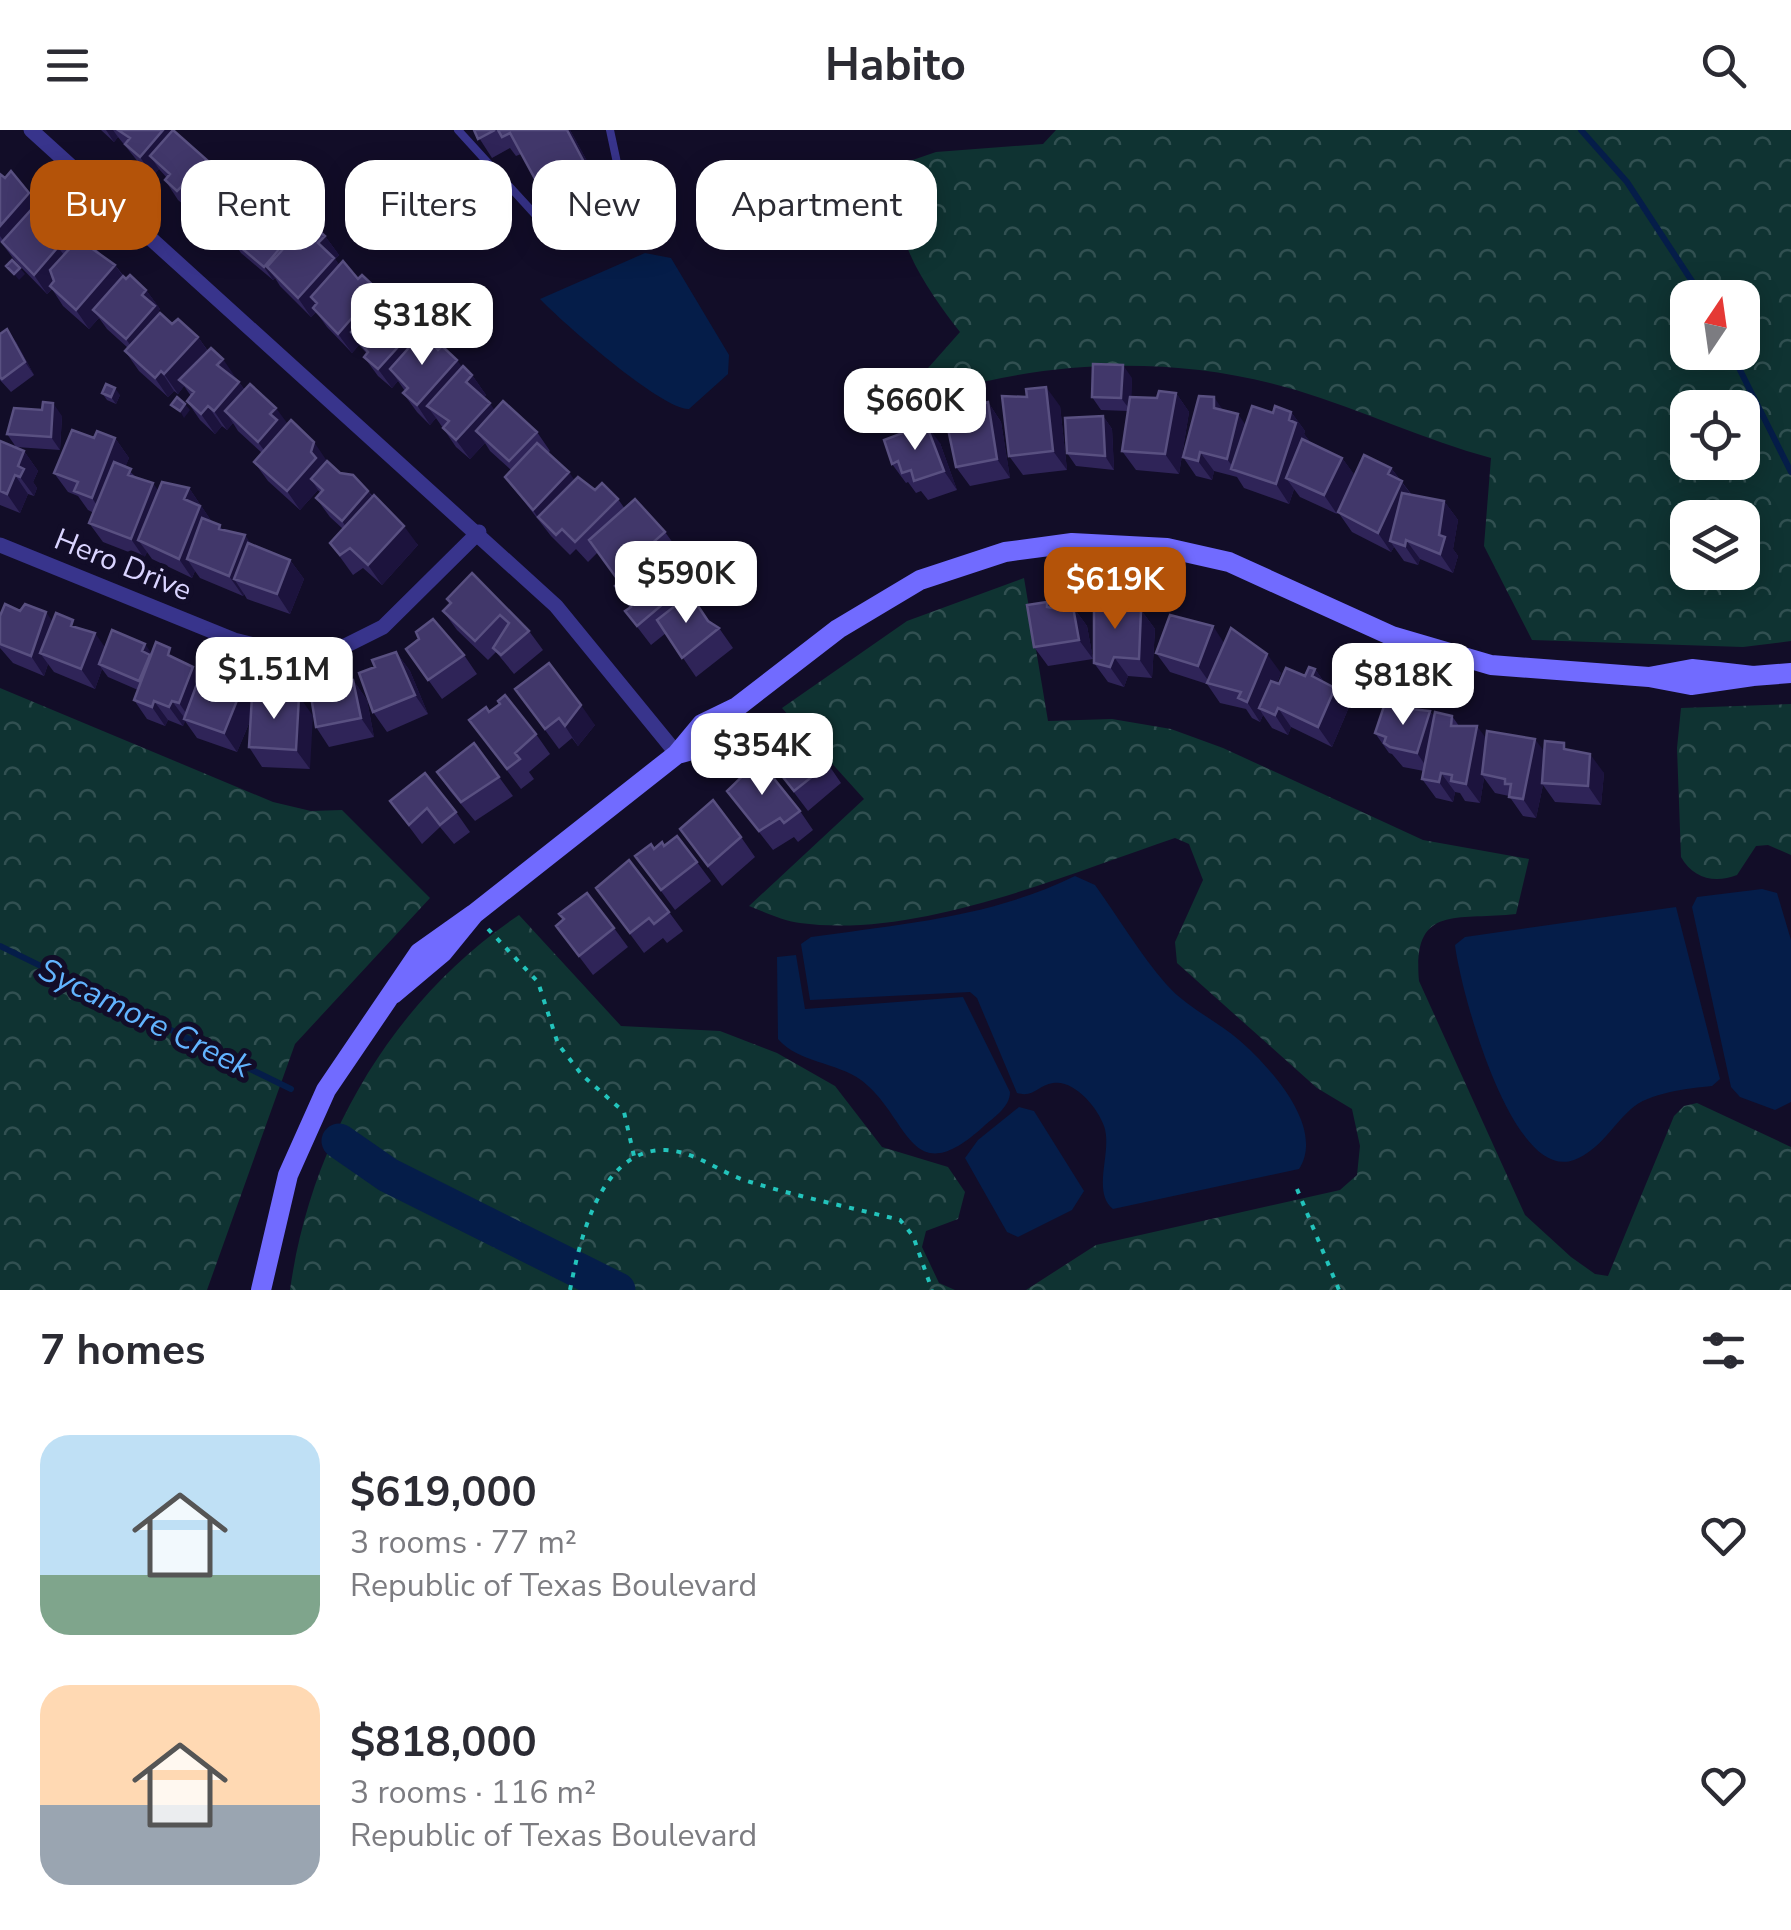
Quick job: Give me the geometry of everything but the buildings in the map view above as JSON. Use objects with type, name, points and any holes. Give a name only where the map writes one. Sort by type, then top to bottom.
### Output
[{"type":"street","points":[[31,130],[479,532],[578,630],[677,754]]},
{"type":"street","name":"Hero Drive","points":[[0,545],[234,640],[291,654],[345,646],[384,627],[479,532]]},
{"type":"street","points":[[261,1290],[279,1204],[311,1120],[346,1058],[393,994],[677,754],[706,742],[737,707],[838,629],[920,580],[990,556],[1072,543],[1167,548],[1230,562],[1392,636],[1452,656],[1518,668],[1648,677],[1706,686],[1791,673]]},
{"type":"lane","points":[[458,130],[541,220],[564,231],[598,219],[616,203],[623,180],[610,130]]},
{"type":"path","points":[[481,921],[538,982],[558,1044],[582,1074],[624,1112],[634,1156]]},
{"type":"path","points":[[570,1290],[600,1196],[616,1168],[634,1156],[664,1150],[686,1154],[742,1179],[900,1220],[913,1236],[932,1290]]},
{"type":"path","points":[[1296,1188],[1340,1290]]},
{"type":"green space","points":[[1056,130],[1791,130],[1791,641],[1743,647],[1532,640],[1484,546],[1491,458],[1296,390],[1195,370],[1091,367],[988,381],[890,411],[960,332],[932,294],[909,250],[937,250],[937,160],[913,160],[936,152],[1043,144]]},
{"type":"green space","points":[[1024,578],[1048,721],[1112,719],[1171,729],[1223,748],[1423,840],[1529,859],[1516,914],[1443,921],[1431,927],[1419,956],[1419,981],[1525,1215],[1571,1257],[1595,1274],[1608,1276],[1674,1116],[1684,1106],[1697,1103],[1791,1147],[1791,1290],[1026,1290],[1096,1245],[1340,1190],[1357,1175],[1360,1146],[1352,1109],[1317,1088],[1177,963],[1175,942],[1203,880],[1189,844],[1175,838],[990,900],[893,922],[800,923],[749,906],[864,799],[782,708],[907,621]]},
{"type":"green space","points":[[0,688],[273,802],[311,811],[342,810],[430,898],[295,1044],[207,1290],[0,1290]]},
{"type":"green space","points":[[1791,704],[1791,855],[1768,845],[1756,846],[1737,875],[1712,879],[1698,874],[1681,857],[1677,748],[1681,708]]},
{"type":"green space","points":[[519,915],[621,1026],[720,1031],[777,1053],[835,1086],[882,1147],[948,1167],[965,1192],[958,1219],[926,1231],[922,1247],[939,1283],[955,1290],[290,1290],[317,1180],[338,1128],[365,1078],[433,988],[474,949]]},
{"type":"water","points":[[645,253],[671,258],[729,355],[728,374],[689,409],[676,406],[636,381],[540,299]]},
{"type":"water","points":[[1075,876],[1095,885],[1166,984],[1239,1040],[1278,1081],[1300,1117],[1305,1135],[1299,1169],[1113,1209],[1104,1192],[1106,1136],[1096,1111],[1077,1090],[1061,1083],[1048,1084],[1028,1094],[1017,1093],[977,998],[970,992],[810,1000],[801,944],[811,937],[979,910]]},
{"type":"water","points":[[1762,889],[1777,893],[1791,940],[1791,1102],[1775,1110],[1740,1097],[1731,1087],[1692,907],[1697,897]]},
{"type":"water","points":[[1676,907],[1720,1079],[1712,1086],[1648,1099],[1631,1109],[1583,1156],[1574,1160],[1551,1159],[1530,1142],[1510,1113],[1493,1077],[1467,1000],[1455,945],[1465,937]]},
{"type":"water","points":[[796,955],[805,1009],[963,997],[1010,1092],[1004,1107],[959,1146],[940,1153],[925,1151],[861,1080],[796,1053],[778,1039],[777,957]]},
{"type":"water","points":[[1019,1107],[1034,1111],[1084,1191],[1072,1210],[1018,1237],[1007,1232],[965,1158],[978,1140]]},
{"type":"waterway","points":[[1581,130],[1627,182],[1691,280]]},
{"type":"waterway","points":[[1740,370],[1791,472]]},
{"type":"waterway","name":"Sycamore Creek","points":[[0,946],[291,1089]]},
{"type":"waterway","name":"Sycamore Creek","points":[[339,1141],[388,1175],[618,1290]]}]
